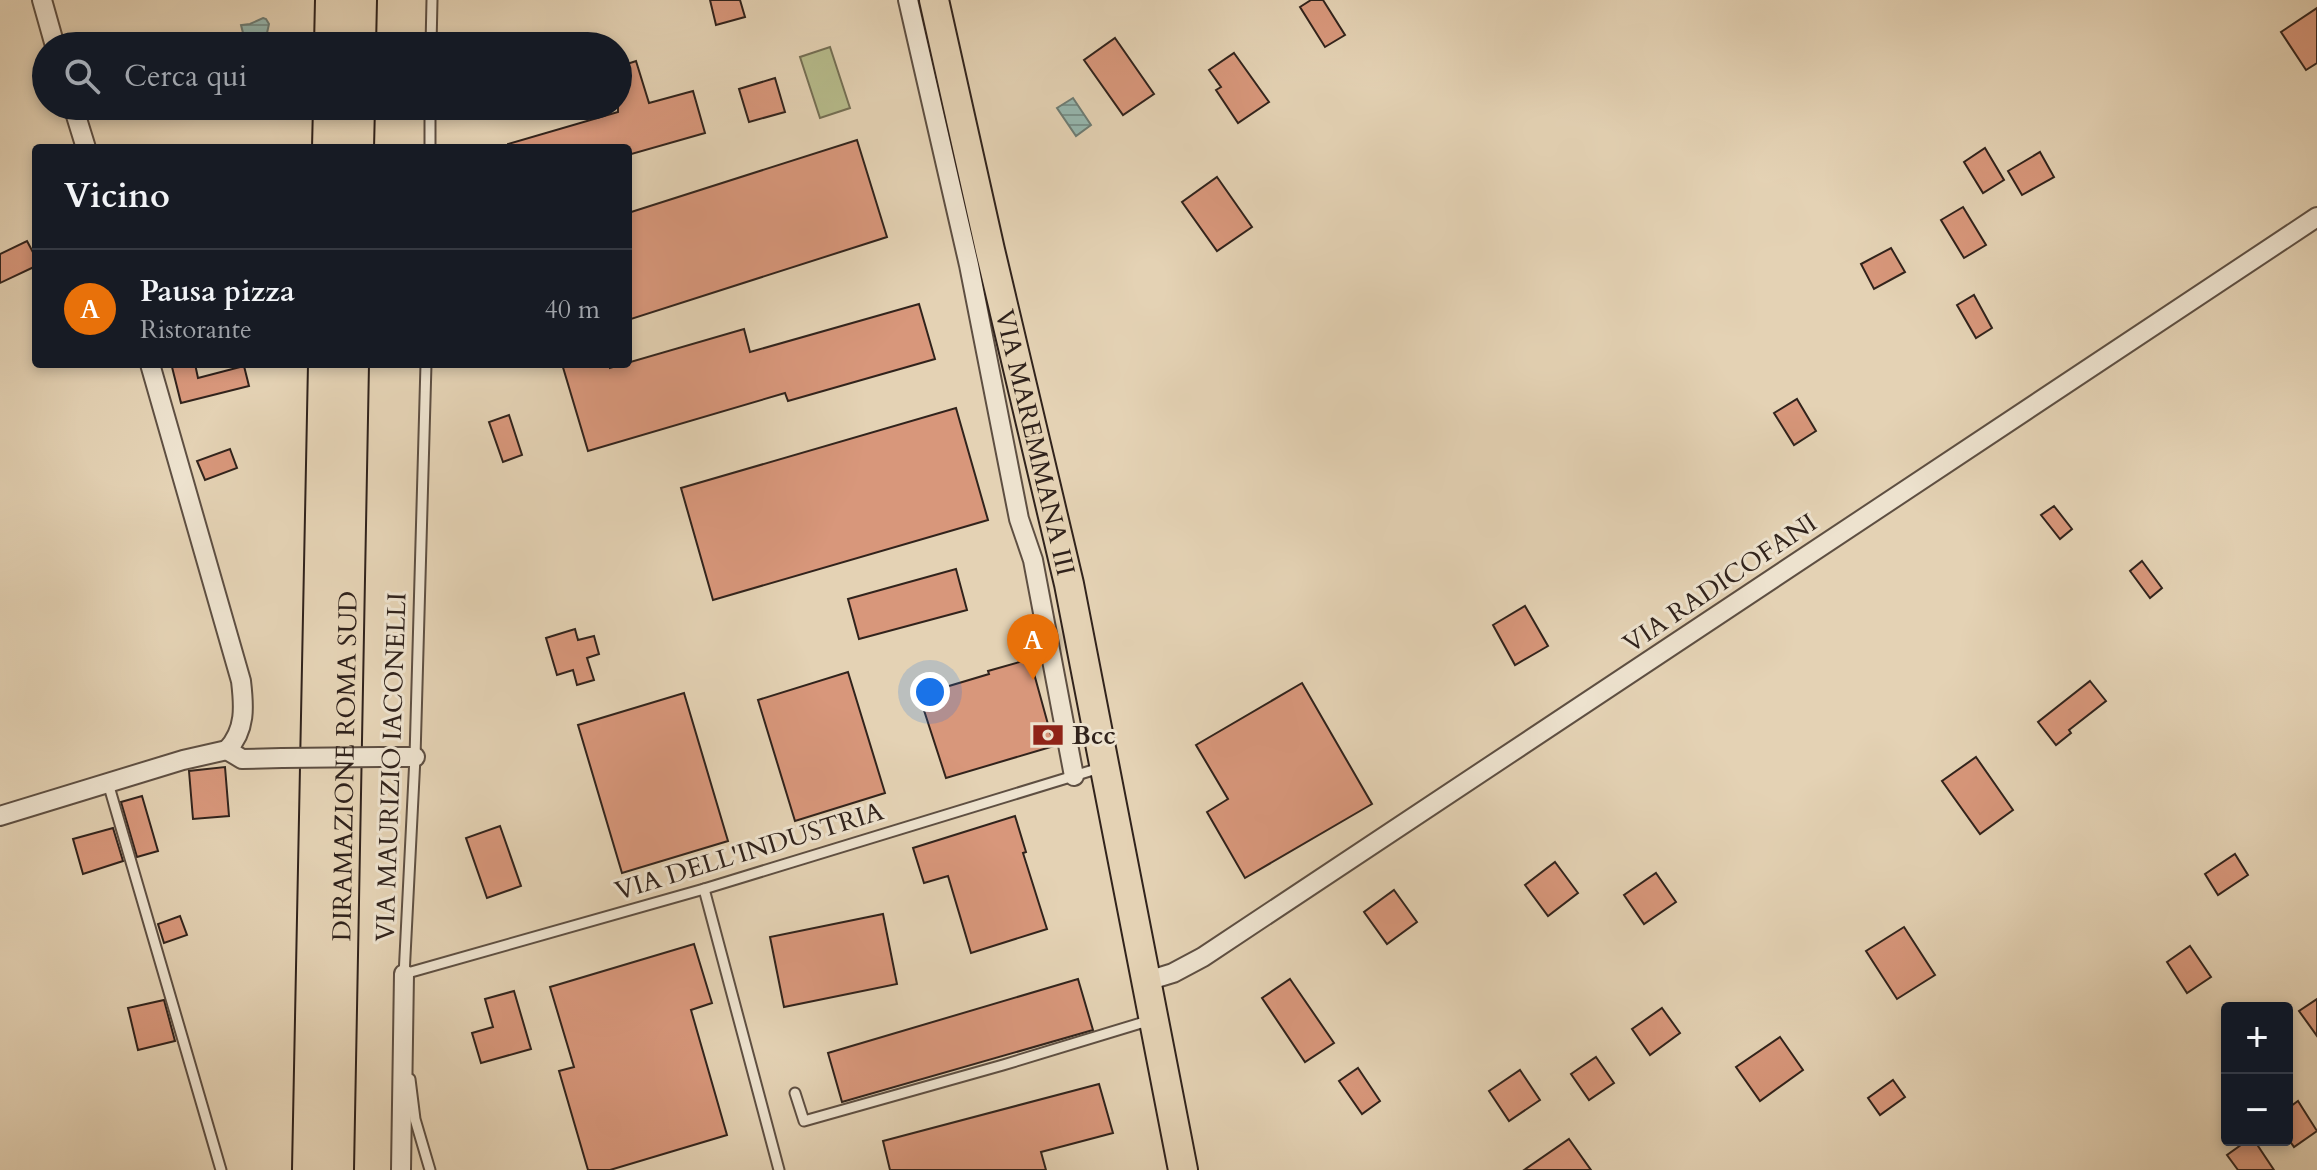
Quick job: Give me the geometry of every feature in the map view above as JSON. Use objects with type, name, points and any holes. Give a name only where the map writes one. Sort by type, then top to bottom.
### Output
[{"type":"highway","points":[[331,32],[332,0]]},
{"type":"highway","points":[[359,32],[360,0]]},
{"type":"highway","points":[[329,144],[330,120]]},
{"type":"highway","points":[[357,144],[358,120]]},
{"type":"highway","name":"DIRAMAZIONE ROMA SUD","points":[[309,1170],[325,368]]},
{"type":"highway","name":"DIRAMAZIONE ROMA SUD","points":[[337,1170],[352,368]]},
{"type":"main road","name":"VIA MAREMMANA III","points":[[934,0],[1069,584],[1183,1170]]},
{"type":"street","points":[[42,0],[51,32]]},
{"type":"street","points":[[908,0],[969,265],[1019,519],[1033,560],[1074,776]]},
{"type":"street","points":[[77,120],[85,144]]},
{"type":"street","name":"VIA RADICOFANI","points":[[1147,981],[1185,967],[1264,918],[2317,217]]},
{"type":"street","points":[[0,816],[227,750],[235,742],[242,725],[244,704],[241,681],[151,368]]},
{"type":"street","points":[[227,750],[242,759],[415,757]]},
{"type":"street","points":[[401,1170],[404,974]]},
{"type":"lane","points":[[431,32],[432,0]]},
{"type":"lane","points":[[430,120],[430,144]]},
{"type":"lane","name":"VIA MAURIZIO IACONELLI","points":[[426,368],[415,757],[404,974],[411,1093],[430,1170]]},
{"type":"lane","name":"VIA DELL'INDUSTRIA","points":[[404,974],[704,889],[1106,766]]},
{"type":"lane","points":[[108,783],[221,1170]]},
{"type":"lane","points":[[704,889],[779,1170]]},
{"type":"lane","points":[[795,1093],[804,1121],[1154,1019]]},
{"type":"green space","points":[[830,47],[850,108],[820,118],[800,57]]},
{"type":"water","points":[[263,18],[269,24],[267,32],[243,32],[241,25]]},
{"type":"water","points":[[1073,98],[1091,125],[1076,136],[1057,108]]},
{"type":"building","points":[[710,0],[740,0],[745,17],[716,25]]},
{"type":"building","points":[[1311,0],[1323,0],[1345,35],[1325,47],[1300,7]]},
{"type":"building","points":[[2317,8],[2317,63],[2306,70],[2281,32]]},
{"type":"building","points":[[1115,38],[1154,94],[1123,115],[1084,60]]},
{"type":"building","points":[[1234,53],[1269,102],[1238,123],[1216,90],[1221,87],[1209,70]]},
{"type":"building","points":[[636,61],[649,103],[693,91],[705,133],[632,154],[632,144],[508,144],[590,120],[632,120],[632,62]]},
{"type":"building","points":[[775,78],[785,112],[749,122],[739,89]]},
{"type":"building","points":[[857,140],[887,237],[632,319],[632,212]]},
{"type":"building","points":[[1985,148],[2004,180],[1983,193],[1964,162]]},
{"type":"building","points":[[2040,152],[2054,177],[2022,195],[2008,171]]},
{"type":"building","points":[[1217,177],[1252,227],[1217,251],[1182,202]]},
{"type":"building","points":[[1963,207],[1986,245],[1964,258],[1941,220]]},
{"type":"building","points":[[27,241],[32,250],[32,268],[0,283],[0,254]]},
{"type":"building","points":[[1891,248],[1905,272],[1874,289],[1861,264]]},
{"type":"building","points":[[1974,295],[1992,328],[1976,338],[1957,305]]},
{"type":"building","points":[[919,304],[935,359],[788,401],[785,393],[588,451],[563,368],[632,368],[632,362],[744,329],[750,352]]},
{"type":"building","points":[[172,368],[196,368],[198,378],[244,368],[249,386],[181,403]]},
{"type":"building","points":[[1797,399],[1816,431],[1794,445],[1774,413]]},
{"type":"building","points":[[956,408],[988,520],[713,600],[681,488]]},
{"type":"building","points":[[509,415],[522,455],[503,462],[489,422]]},
{"type":"building","points":[[230,449],[237,468],[205,480],[197,461]]},
{"type":"building","points":[[2054,506],[2072,529],[2060,539],[2041,515]]},
{"type":"building","points":[[2142,561],[2162,588],[2150,598],[2130,571]]},
{"type":"building","points":[[956,569],[967,610],[859,639],[848,599]]},
{"type":"building","points":[[1525,606],[1548,646],[1515,665],[1493,625]]},
{"type":"building","points":[[575,629],[578,640],[594,636],[599,654],[587,658],[594,680],[577,685],[573,670],[557,675],[546,638]]},
{"type":"building","points":[[1030,659],[1054,746],[946,778],[919,695]]},
{"type":"building","points":[[848,672],[885,793],[795,821],[758,700]]},
{"type":"building","points":[[2090,681],[2106,701],[2069,730],[2071,733],[2056,745],[2038,722]]},
{"type":"building","points":[[1302,683],[1372,804],[1245,878],[1207,812],[1228,799],[1196,745]]},
{"type":"building","points":[[684,693],[728,841],[622,873],[578,725]]},
{"type":"building","points":[[1976,757],[2013,810],[1980,834],[1942,781]]},
{"type":"building","points":[[225,767],[229,816],[193,819],[189,771]]},
{"type":"building","points":[[142,796],[158,851],[137,857],[121,802]]},
{"type":"building","points":[[1015,816],[1047,929],[971,953],[948,876],[924,883],[913,848]]},
{"type":"building","points":[[500,826],[521,886],[487,898],[466,838]]},
{"type":"building","points":[[113,828],[123,861],[83,874],[73,839]]},
{"type":"building","points":[[2235,854],[2248,875],[2218,895],[2205,874]]},
{"type":"building","points":[[1555,862],[1578,893],[1548,916],[1525,885]]},
{"type":"building","points":[[1656,873],[1676,902],[1644,924],[1624,895]]},
{"type":"building","points":[[1394,890],[1417,922],[1387,944],[1364,912]]},
{"type":"building","points":[[883,914],[897,984],[784,1007],[770,937]]},
{"type":"building","points":[[180,916],[187,935],[164,943],[158,924]]},
{"type":"building","points":[[1904,927],[1935,975],[1897,999],[1866,951]]},
{"type":"building","points":[[694,944],[712,1003],[691,1010],[727,1135],[610,1170],[588,1170],[559,1071],[574,1067],[550,987]]},
{"type":"building","points":[[2190,946],[2211,977],[2187,993],[2167,962]]},
{"type":"building","points":[[1078,979],[1093,1030],[842,1102],[828,1053]]},
{"type":"building","points":[[1290,979],[1334,1043],[1305,1062],[1262,998]]},
{"type":"building","points":[[514,991],[531,1049],[481,1063],[472,1033],[493,1027],[485,999]]},
{"type":"building","points":[[2317,999],[2317,1036],[2299,1011]]},
{"type":"building","points":[[164,1000],[175,1041],[138,1050],[128,1008]]},
{"type":"building","points":[[1662,1008],[1680,1033],[1650,1055],[1632,1029]]},
{"type":"building","points":[[1780,1037],[1803,1070],[1760,1101],[1736,1067]]},
{"type":"building","points":[[1596,1057],[1614,1083],[1589,1100],[1571,1074]]},
{"type":"building","points":[[1358,1068],[1380,1101],[1362,1114],[1339,1081]]},
{"type":"building","points":[[1520,1070],[1540,1100],[1509,1121],[1489,1091]]},
{"type":"building","points":[[1893,1080],[1905,1097],[1880,1115],[1868,1098]]},
{"type":"building","points":[[1099,1084],[1113,1133],[1041,1152],[1046,1170],[890,1170],[883,1141]]},
{"type":"building","points":[[2298,1101],[2317,1131],[2294,1147],[2293,1146],[2293,1105]]},
{"type":"building","points":[[1569,1139],[1591,1170],[1524,1170]]},
{"type":"building","points":[[2240,1146],[2258,1146],[2274,1170],[2238,1170],[2227,1155]]},
{"type":"place","name":"Pausa pizza","points":[[1033,680]]},
{"type":"place","name":"Bcc","points":[[1048,735]]}]
